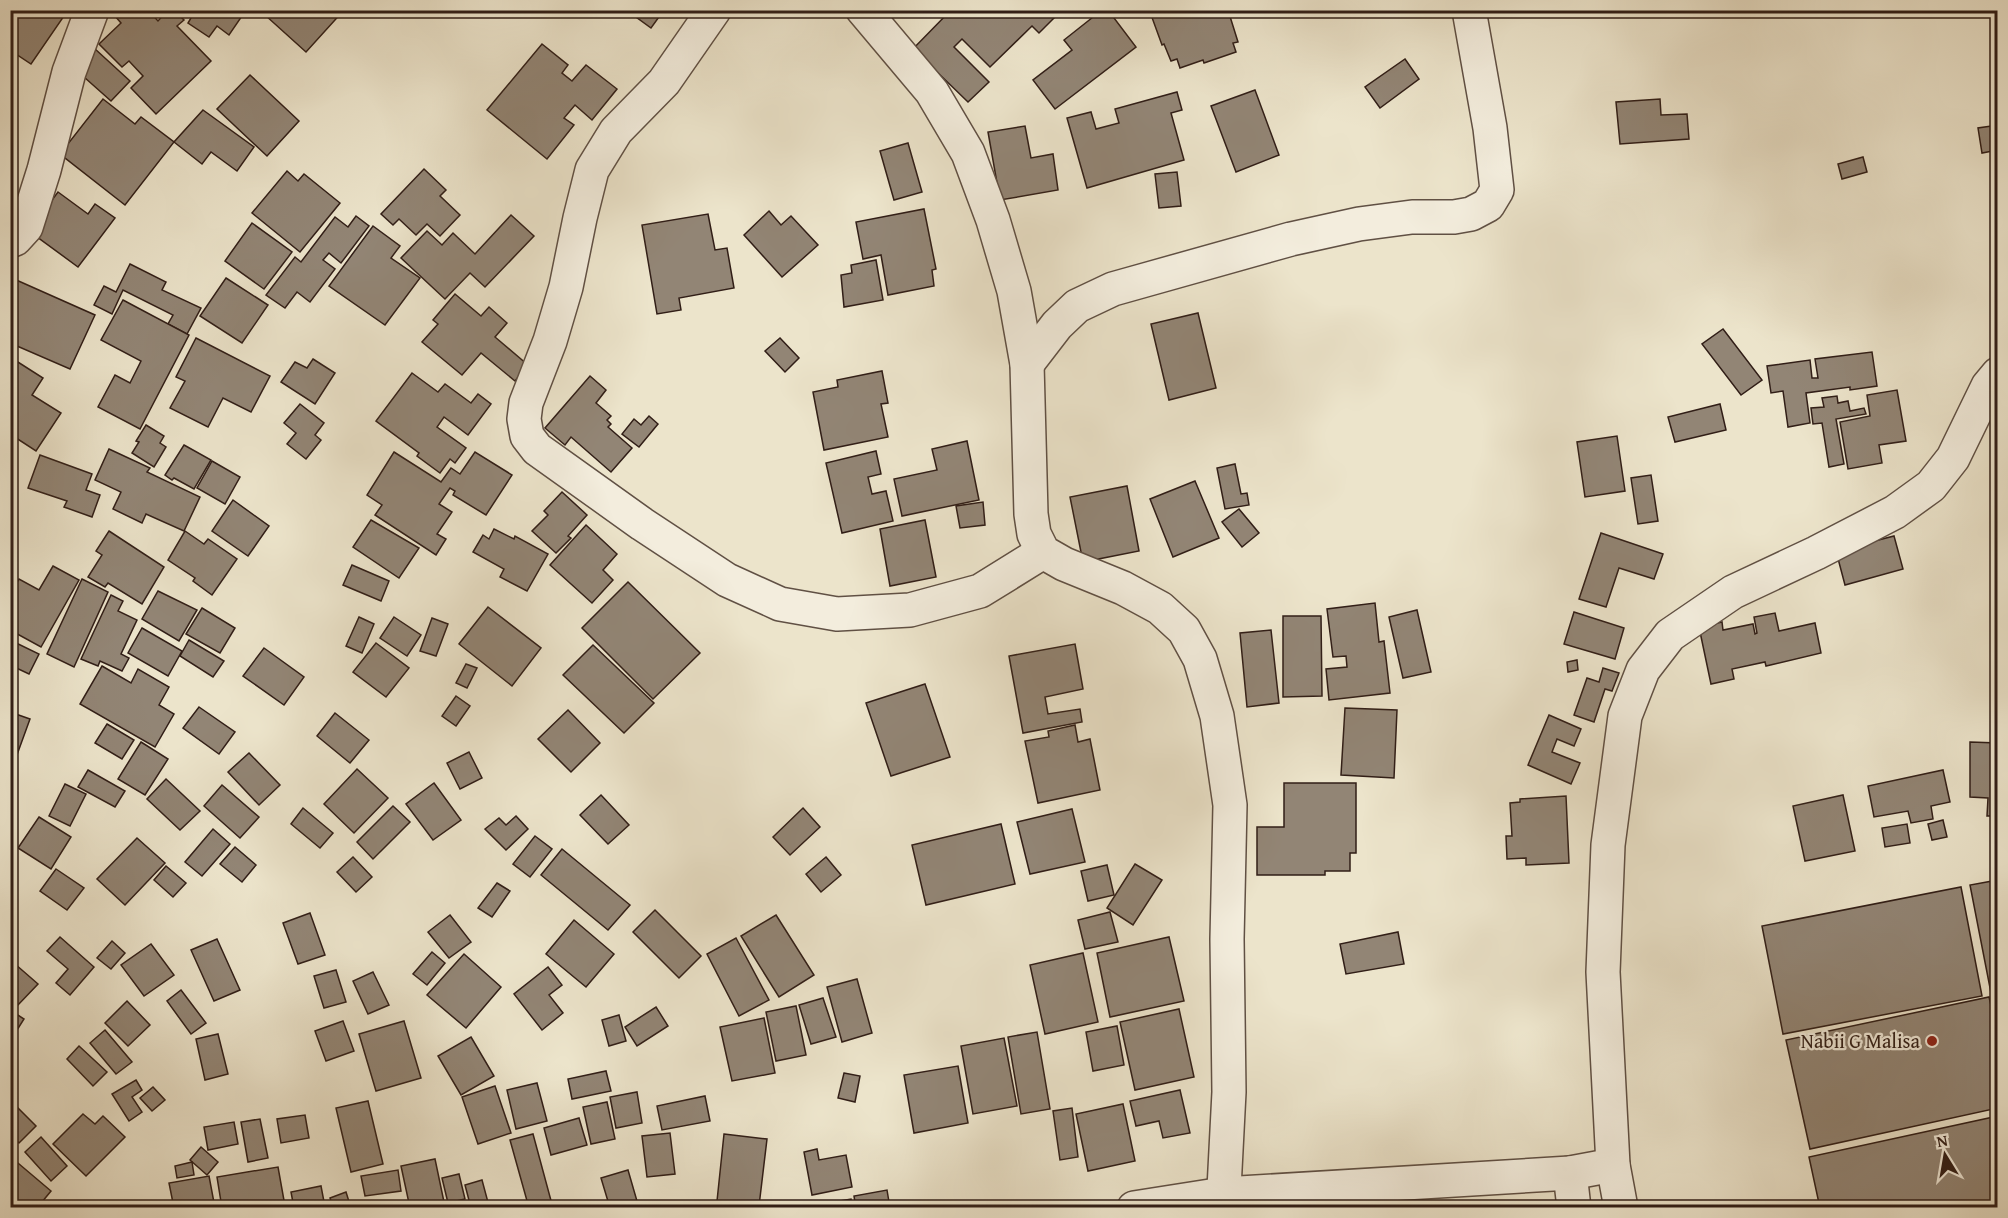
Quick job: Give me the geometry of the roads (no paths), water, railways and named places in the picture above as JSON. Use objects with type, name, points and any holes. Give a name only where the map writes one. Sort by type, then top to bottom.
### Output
[{"type":"street","points":[[10,241],[26,227],[44,170],[69,72],[92,10]]},
{"type":"street","points":[[714,10],[664,82],[616,131],[592,170],[566,287],[550,341],[525,403],[524,419],[527,436],[537,449],[642,524],[727,580],[780,604],[837,614],[910,610],[980,591],[1043,552]]},
{"type":"street","points":[[863,10],[932,92],[968,153],[993,220],[1014,291],[1027,364],[1031,514],[1034,534],[1043,552],[1064,564],[1123,588],[1160,608],[1184,630],[1200,659],[1217,716],[1230,805],[1227,939],[1229,1092],[1223,1201]]},
{"type":"street","points":[[1027,364],[1057,325],[1077,306],[1113,289],[1291,239],[1347,226],[1412,217],[1454,217],[1471,214],[1488,205],[1497,190],[1490,128],[1469,10]]},
{"type":"street","points":[[1621,1208],[1613,1165],[1603,972],[1608,845],[1625,716],[1643,670],[1670,635],[1733,592],[1816,554],[1885,517],[1931,486],[1953,458],[1988,386],[1998,374]]},
{"type":"street","points":[[1134,1208],[1570,1173],[1613,1165]]},
{"type":"street","points":[[1570,1173],[1574,1208]]},
{"type":"place","name":"Nabii G Malisa","points":[[1932,1041]]}]
